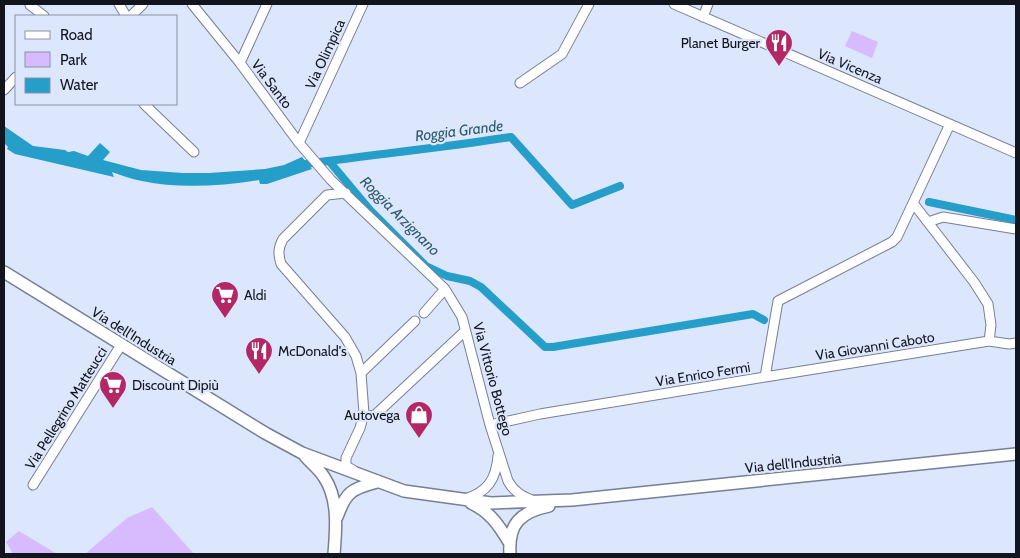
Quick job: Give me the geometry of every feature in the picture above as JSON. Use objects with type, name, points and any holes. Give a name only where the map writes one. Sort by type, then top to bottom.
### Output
[{"type":"main road","name":"Via dell'Industria","points":[[4,272],[265,433],[302,453],[377,482],[421,494],[491,503],[572,500],[1016,454]]},
{"type":"main road","name":"Via dell'Industria","points":[[302,453],[324,477],[331,493],[336,519],[334,554]]},
{"type":"main road","name":"Via dell'Industria","points":[[336,519],[343,500],[357,488],[377,482]]},
{"type":"main road","name":"Via dell'Industria","points":[[462,499],[492,516],[509,542]]},
{"type":"main road","name":"Via dell'Industria","points":[[510,554],[509,542],[514,525],[526,513],[572,500]]},
{"type":"street","points":[[119,4],[125,15]]},
{"type":"street","points":[[132,15],[143,4]]},
{"type":"street","name":"Via Santo","points":[[192,4],[240,63],[299,143],[331,180]]},
{"type":"street","points":[[240,63],[267,4]]},
{"type":"street","name":"Via Olimpica","points":[[299,143],[363,4]]},
{"type":"street","points":[[520,83],[562,54],[590,4]]},
{"type":"street","name":"Via Vicenza","points":[[674,4],[1016,153]]},
{"type":"street","points":[[703,17],[708,4]]},
{"type":"street","points":[[30,5],[43,15]]},
{"type":"street","points":[[4,90],[15,78]]},
{"type":"street","points":[[145,105],[194,152]]},
{"type":"street","name":"Via Enrico Fermi","points":[[490,425],[549,413],[765,378],[778,301],[892,242],[913,203],[950,124]]},
{"type":"street","points":[[331,180],[331,188],[327,195],[283,239],[278,254],[281,264],[345,337],[356,356],[360,373],[364,414],[360,428],[346,458],[346,466],[362,476]]},
{"type":"street","name":"Via Vittorio Bottego","points":[[331,180],[445,289],[462,317],[490,425],[508,481],[512,489],[534,501]]},
{"type":"street","points":[[327,195],[346,194]]},
{"type":"street","points":[[913,203],[988,304],[991,325],[989,341]]},
{"type":"street","points":[[928,222],[944,217],[1016,229]]},
{"type":"street","points":[[424,312],[445,289]]},
{"type":"street","points":[[360,373],[415,321]]},
{"type":"street","points":[[364,414],[368,416],[375,415],[466,331]]},
{"type":"street","name":"Via Giovanni Caboto","points":[[765,378],[989,341],[1009,344],[1016,343]]},
{"type":"street","name":"Via Pellegrino Matteucci","points":[[33,485],[121,345]]},
{"type":"street","name":"Via Vittorio Bottego","points":[[462,499],[475,496],[491,482],[496,473],[498,450]]},
{"type":"green space","points":[[852,31],[878,42],[872,58],[845,46]]},
{"type":"green space","points":[[152,507],[194,554],[85,554],[127,518]]},
{"type":"green space","points":[[19,531],[57,554],[13,554],[6,542]]},
{"type":"water","points":[[4,126],[33,146],[68,152],[74,151],[88,156],[100,143],[110,152],[103,160],[141,170],[209,173],[265,169],[284,165],[302,157],[312,169],[267,184],[260,184],[259,180],[200,186],[156,184],[112,172],[114,177],[15,154],[7,149],[8,147],[4,143]]},
{"type":"waterway","name":"Roggia Grande","points":[[298,165],[511,137],[572,205],[620,186]]},
{"type":"waterway","name":"Roggia Arzignano","points":[[329,161],[370,210],[426,266],[447,276],[470,281],[481,287],[545,347],[753,314],[764,320]]},
{"type":"waterway","name":"Roggia Grande","points":[[929,202],[1016,220]]},
{"type":"place","name":"Planet Burger","points":[[779,67]]},
{"type":"place","name":"Aldi","points":[[225,319]]},
{"type":"place","name":"McDonald's","points":[[259,375]]},
{"type":"place","name":"Discount Dipiù","points":[[113,409]]},
{"type":"place","name":"Autovega","points":[[419,439]]}]
